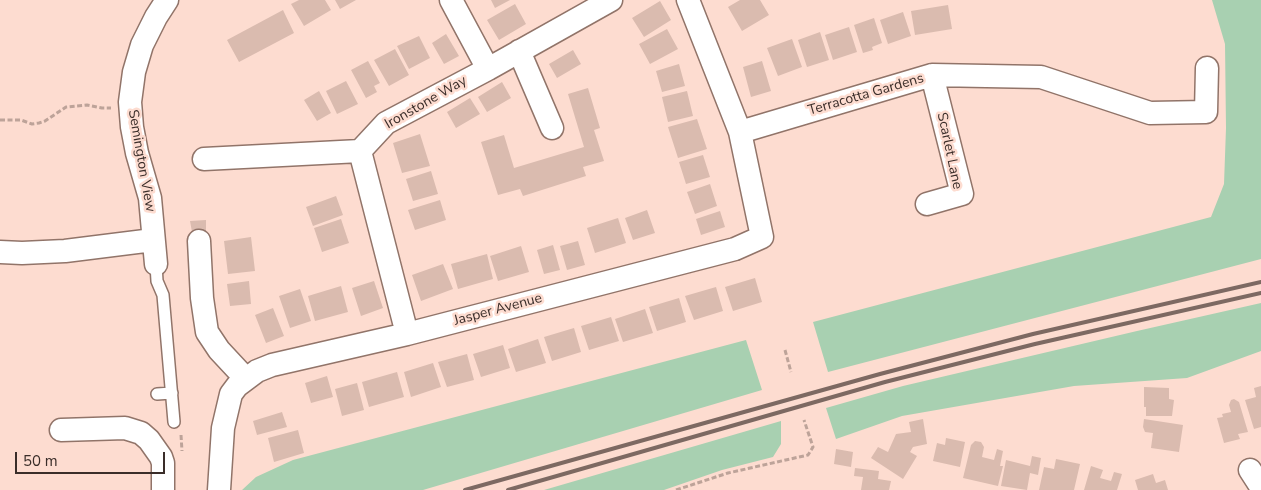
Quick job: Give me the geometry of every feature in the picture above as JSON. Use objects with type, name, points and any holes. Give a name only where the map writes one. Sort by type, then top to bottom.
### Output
[{"type":"street","name":"Semington View","points":[[156,264],[150,198],[137,153],[130,102],[134,72],[142,45],[167,0]]},
{"type":"street","points":[[451,0],[488,69]]},
{"type":"street","name":"Ironstone Way","points":[[360,151],[386,123],[488,69],[611,0]]},
{"type":"street","points":[[688,0],[740,132]]},
{"type":"street","points":[[519,51],[552,128]]},
{"type":"street","name":"Terracotta Gardens","points":[[740,132],[932,75],[1042,77],[1150,113],[1206,112],[1207,68]]},
{"type":"street","name":"Scarlet Lane","points":[[927,204],[962,194],[932,75]]},
{"type":"street","name":"Jasper Avenue","points":[[219,490],[223,428],[231,394],[246,379],[272,364],[407,334],[735,249],[762,237],[740,132]]},
{"type":"street","points":[[204,158],[360,151],[407,334]]},
{"type":"street","points":[[0,252],[64,251],[153,240]]},
{"type":"street","points":[[199,242],[202,298],[207,332],[219,350],[246,379]]},
{"type":"street","points":[[61,430],[125,428],[141,433],[149,440],[161,457],[163,463],[163,490]]},
{"type":"lane","name":"Semington View","points":[[156,264],[157,281],[164,295],[174,422]]},
{"type":"lane","points":[[157,394],[172,393]]},
{"type":"path","points":[[0,120],[21,120],[32,124],[39,124],[45,122],[66,106],[87,105],[110,108],[130,102]]},
{"type":"path","points":[[785,350],[791,372]]},
{"type":"path","points":[[676,490],[728,474],[808,455],[813,447],[804,420]]},
{"type":"green space","points":[[1212,0],[1261,0],[1261,259],[828,372],[813,322],[1211,217],[1224,184],[1226,128],[1225,44]]},
{"type":"green space","points":[[1261,303],[1261,351],[1187,378],[1074,386],[902,416],[836,439],[826,408],[903,386]]},
{"type":"green space","points":[[746,340],[762,390],[423,490],[242,490],[256,477],[293,460]]},
{"type":"green space","points":[[781,421],[781,444],[773,457],[722,470],[664,490],[544,490]]},
{"type":"building","points":[[299,0],[325,0],[331,10],[304,26],[291,4]]},
{"type":"building","points":[[335,0],[356,0],[340,9]]},
{"type":"building","points":[[491,0],[510,0],[495,8]]},
{"type":"building","points":[[740,0],[760,0],[769,15],[742,31],[728,7]]},
{"type":"building","points":[[660,1],[671,20],[644,37],[632,18]]},
{"type":"building","points":[[515,4],[526,24],[499,40],[487,20]]},
{"type":"building","points":[[948,5],[952,29],[915,35],[911,11]]},
{"type":"building","points":[[283,10],[294,33],[239,62],[227,40]]},
{"type":"building","points":[[903,12],[911,36],[888,44],[880,20]]},
{"type":"building","points":[[874,18],[882,43],[872,47],[873,50],[863,53],[854,25]]},
{"type":"building","points":[[849,27],[857,52],[833,60],[825,35]]},
{"type":"building","points":[[667,29],[678,49],[650,64],[639,44]]},
{"type":"building","points":[[820,32],[829,60],[807,67],[798,40]]},
{"type":"building","points":[[446,34],[459,56],[444,64],[432,43]]},
{"type":"building","points":[[419,36],[430,58],[409,69],[397,46]]},
{"type":"building","points":[[792,39],[802,67],[778,76],[767,48]]},
{"type":"building","points":[[395,49],[409,75],[389,86],[374,60]]},
{"type":"building","points":[[573,50],[581,64],[557,78],[549,64]]},
{"type":"building","points":[[368,61],[380,83],[374,86],[377,92],[366,98],[351,70]]},
{"type":"building","points":[[762,61],[771,91],[751,97],[743,67]]},
{"type":"building","points":[[679,64],[685,86],[662,92],[656,71]]},
{"type":"building","points":[[346,81],[358,104],[337,114],[326,91]]},
{"type":"building","points":[[502,82],[511,98],[487,112],[478,97]]},
{"type":"building","points":[[588,88],[600,128],[594,130],[604,161],[583,167],[586,176],[523,196],[520,189],[498,195],[481,142],[504,135],[514,168],[584,147],[568,94]]},
{"type":"building","points":[[319,91],[331,113],[317,121],[304,100]]},
{"type":"building","points":[[687,91],[693,116],[668,122],[662,97]]},
{"type":"building","points":[[470,98],[480,114],[456,128],[447,112]]},
{"type":"building","points":[[697,119],[707,149],[678,158],[668,127]]},
{"type":"building","points":[[420,134],[430,166],[402,173],[393,143]]},
{"type":"building","points":[[703,155],[710,177],[686,184],[679,162]]},
{"type":"building","points":[[431,171],[438,194],[413,201],[406,179]]},
{"type":"building","points":[[710,184],[717,206],[695,214],[687,192]]},
{"type":"building","points":[[336,196],[343,215],[313,226],[306,207]]},
{"type":"building","points":[[440,200],[446,220],[415,230],[408,210]]},
{"type":"building","points":[[647,210],[655,233],[633,240],[625,218]]},
{"type":"building","points":[[720,211],[725,227],[701,235],[696,219]]},
{"type":"building","points":[[618,218],[626,243],[595,253],[587,228]]},
{"type":"building","points":[[341,219],[349,243],[322,252],[314,228]]},
{"type":"building","points":[[206,220],[206,231],[192,232],[190,221]]},
{"type":"building","points":[[251,237],[255,271],[228,274],[224,241]]},
{"type":"building","points":[[578,241],[585,265],[567,270],[560,246]]},
{"type":"building","points":[[553,245],[560,270],[544,274],[537,250]]},
{"type":"building","points":[[521,246],[529,272],[498,281],[490,256]]},
{"type":"building","points":[[487,254],[493,279],[458,289],[451,264]]},
{"type":"building","points":[[443,264],[453,289],[421,301],[412,275]]},
{"type":"building","points":[[755,278],[762,302],[733,311],[725,287]]},
{"type":"building","points":[[249,281],[251,304],[230,306],[227,284]]},
{"type":"building","points":[[374,281],[383,308],[361,316],[352,288]]},
{"type":"building","points":[[341,286],[348,312],[315,321],[308,296]]},
{"type":"building","points":[[716,287],[723,311],[694,320],[685,296]]},
{"type":"building","points":[[300,289],[311,321],[290,328],[279,296]]},
{"type":"building","points":[[679,298],[686,322],[657,331],[649,307]]},
{"type":"building","points":[[273,308],[284,336],[266,343],[255,315]]},
{"type":"building","points":[[645,309],[653,333],[623,342],[615,319]]},
{"type":"building","points":[[611,317],[619,341],[589,350],[581,326]]},
{"type":"building","points":[[574,328],[581,352],[552,361],[544,337]]},
{"type":"building","points":[[538,339],[546,363],[516,372],[508,349]]},
{"type":"building","points":[[503,345],[510,368],[481,377],[473,354]]},
{"type":"building","points":[[467,354],[474,380],[447,387],[438,362]]},
{"type":"building","points":[[433,363],[441,387],[411,397],[404,372]]},
{"type":"building","points":[[397,372],[404,397],[369,407],[362,382]]},
{"type":"building","points":[[327,376],[333,397],[311,403],[305,383]]},
{"type":"building","points":[[357,383],[364,410],[342,416],[335,389]]},
{"type":"building","points":[[1261,386],[1261,427],[1254,429],[1245,400],[1256,397],[1254,388]]},
{"type":"building","points":[[1144,387],[1169,388],[1169,399],[1174,400],[1172,416],[1146,416]]},
{"type":"building","points":[[1234,399],[1239,402],[1248,432],[1238,434],[1240,439],[1224,443],[1217,418],[1223,417],[1222,414],[1231,412],[1229,405],[1231,400]]},
{"type":"building","points":[[282,412],[287,427],[257,435],[253,421]]},
{"type":"building","points":[[923,419],[927,444],[913,447],[910,452],[917,456],[903,479],[871,458],[878,447],[888,452],[896,434],[911,432],[909,422]]},
{"type":"building","points":[[1144,419],[1183,425],[1179,452],[1151,448],[1153,433],[1145,432],[1143,427]]},
{"type":"building","points":[[298,430],[304,453],[274,462],[268,438]]},
{"type":"building","points":[[946,438],[965,442],[960,467],[933,461],[937,443],[945,445]]},
{"type":"building","points":[[975,441],[981,442],[984,447],[982,457],[994,460],[997,449],[1003,451],[1000,466],[1003,466],[998,486],[963,478],[971,445]]},
{"type":"building","points":[[836,449],[853,452],[851,467],[834,464]]},
{"type":"building","points":[[1032,456],[1041,458],[1038,475],[1030,473],[1027,490],[1001,486],[1006,460],[1030,466]]},
{"type":"building","points":[[1056,459],[1080,464],[1074,490],[1039,490],[1044,467],[1054,469]]},
{"type":"building","points":[[1091,466],[1103,470],[1100,478],[1111,481],[1114,472],[1122,474],[1117,490],[1084,490]]},
{"type":"building","points":[[855,468],[879,471],[878,479],[891,481],[889,490],[861,490],[863,477],[854,476]]},
{"type":"building","points":[[1153,474],[1156,483],[1165,480],[1168,490],[1138,490],[1135,480]]},
{"type":"railway","points":[[465,490],[880,374],[1033,334],[1261,282]]},
{"type":"railway","points":[[508,490],[885,382],[1035,344],[1261,293]]}]
